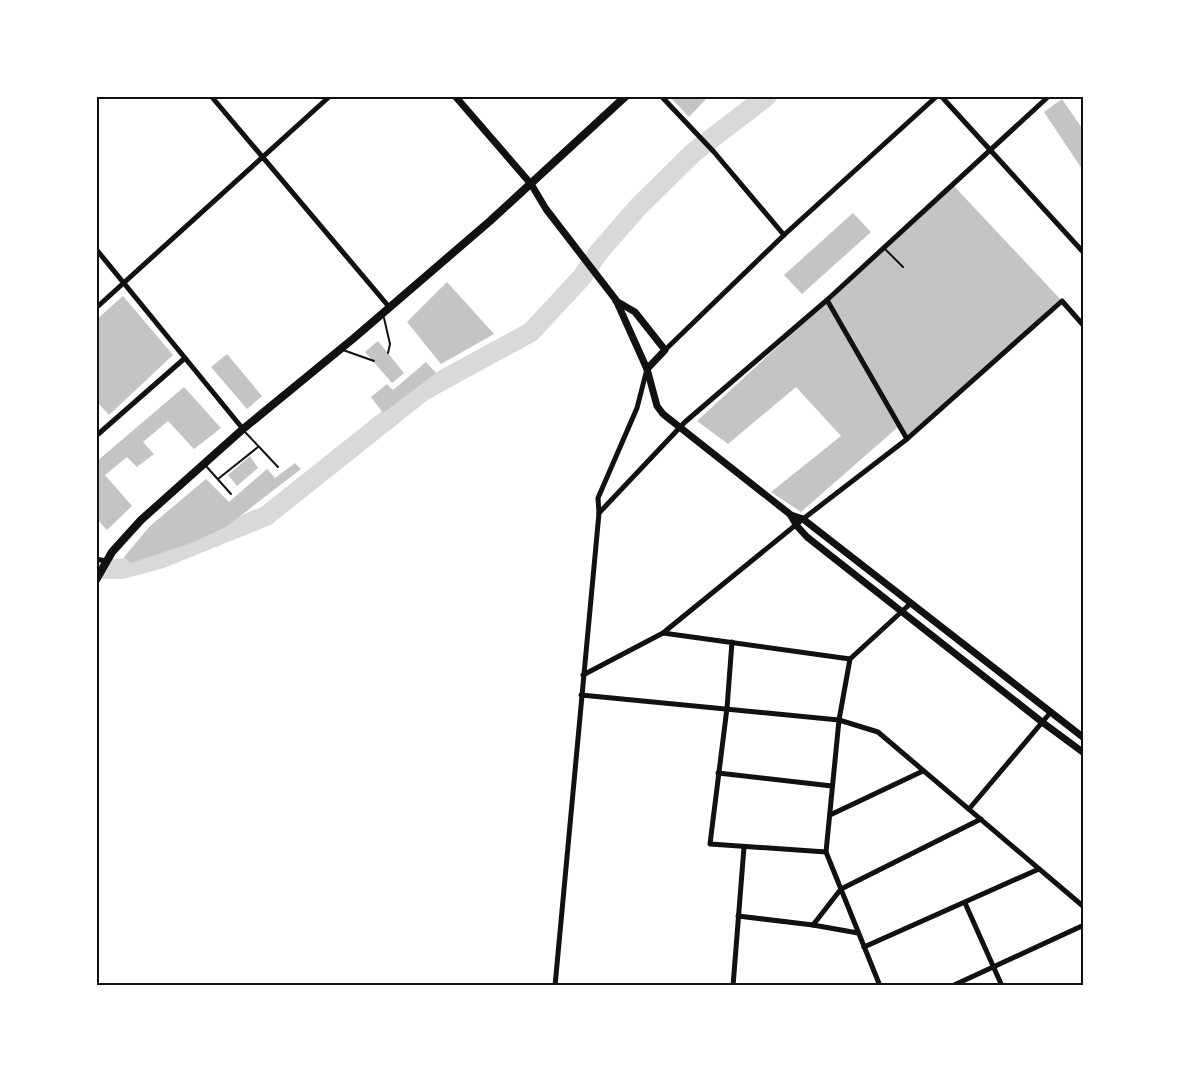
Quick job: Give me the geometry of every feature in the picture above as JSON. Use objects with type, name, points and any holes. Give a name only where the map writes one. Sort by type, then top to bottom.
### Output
[{"type":"main road","points":[[96,580],[124,537],[243,429],[386,311],[531,184],[626,96]]},
{"type":"street","points":[[211,96],[386,311]]},
{"type":"street","points":[[96,308],[330,96]]},
{"type":"street","points":[[454,96],[531,184],[546,209],[616,300],[647,369],[657,406],[680,428],[791,516],[807,537],[1041,722],[1084,753]]},
{"type":"street","points":[[661,96],[714,152],[784,235]]},
{"type":"street","points":[[555,986],[599,513],[598,498],[637,408],[647,369],[784,235],[939,96],[1084,253]]},
{"type":"street","points":[[599,513],[680,428],[827,300],[1049,96]]},
{"type":"street","points":[[96,249],[243,429]]},
{"type":"street","points":[[616,300],[635,312],[665,350]]},
{"type":"street","points":[[827,300],[907,439]]},
{"type":"street","points":[[583,675],[663,633],[803,519],[907,439],[1062,301],[1084,326]]},
{"type":"street","points":[[96,436],[185,358]]},
{"type":"street","points":[[791,516],[803,519],[1084,738]]},
{"type":"street","points":[[96,559],[105,563]]},
{"type":"street","points":[[880,986],[826,852],[839,720],[850,659],[910,604]]},
{"type":"street","points":[[663,633],[850,659]]},
{"type":"street","points":[[732,642],[727,708],[710,844],[826,852]]},
{"type":"street","points":[[581,695],[839,720],[878,732],[1084,907]]},
{"type":"street","points":[[969,809],[1050,713]]},
{"type":"street","points":[[830,815],[923,771]]},
{"type":"street","points":[[718,773],[832,786]]},
{"type":"street","points":[[813,925],[841,889],[981,819]]},
{"type":"street","points":[[733,986],[744,847]]},
{"type":"street","points":[[864,947],[1039,869]]},
{"type":"street","points":[[965,903],[1002,986]]},
{"type":"street","points":[[738,916],[858,933]]},
{"type":"street","points":[[952,986],[1084,925]]},
{"type":"lane","points":[[883,248],[903,267]]},
{"type":"lane","points":[[386,311],[390,344],[388,353]]},
{"type":"lane","points":[[341,349],[374,361]]},
{"type":"lane","points":[[243,429],[278,467]]},
{"type":"lane","points":[[218,479],[258,447]]},
{"type":"lane","points":[[204,464],[231,494]]},
{"type":"building","points":[[669,96],[707,96],[708,97],[689,117]]},
{"type":"building","points":[[1062,99],[1084,131],[1084,172],[1044,112]]},
{"type":"building","points":[[953,185],[1062,301],[907,439],[898,427],[801,512],[771,492],[841,436],[796,387],[728,444],[697,421]]},
{"type":"building","points":[[853,213],[871,232],[802,294],[784,275]]},
{"type":"building","points":[[447,282],[494,334],[441,364],[407,322]]},
{"type":"building","points":[[123,296],[173,355],[109,415],[96,401],[96,320]]},
{"type":"building","points":[[378,341],[404,373],[392,383],[365,352]]},
{"type":"building","points":[[227,354],[262,396],[247,409],[211,367]]},
{"type":"building","points":[[426,362],[436,373],[383,413],[371,397],[387,384],[393,390]]},
{"type":"building","points":[[184,387],[221,428],[194,449],[168,421],[143,442],[154,454],[137,467],[127,457],[105,475],[132,506],[107,530],[96,518],[96,462]]},
{"type":"building","points":[[250,456],[258,468],[237,486],[228,475]]},
{"type":"building","points":[[295,463],[301,469],[226,527],[191,543],[131,563],[124,557],[150,526],[206,479],[229,502],[267,469],[275,478]]},
{"type":"waterway","points":[[96,569],[122,569],[162,558],[266,516],[423,391],[531,332],[582,277],[598,253],[638,207],[694,152],[767,96]]}]
